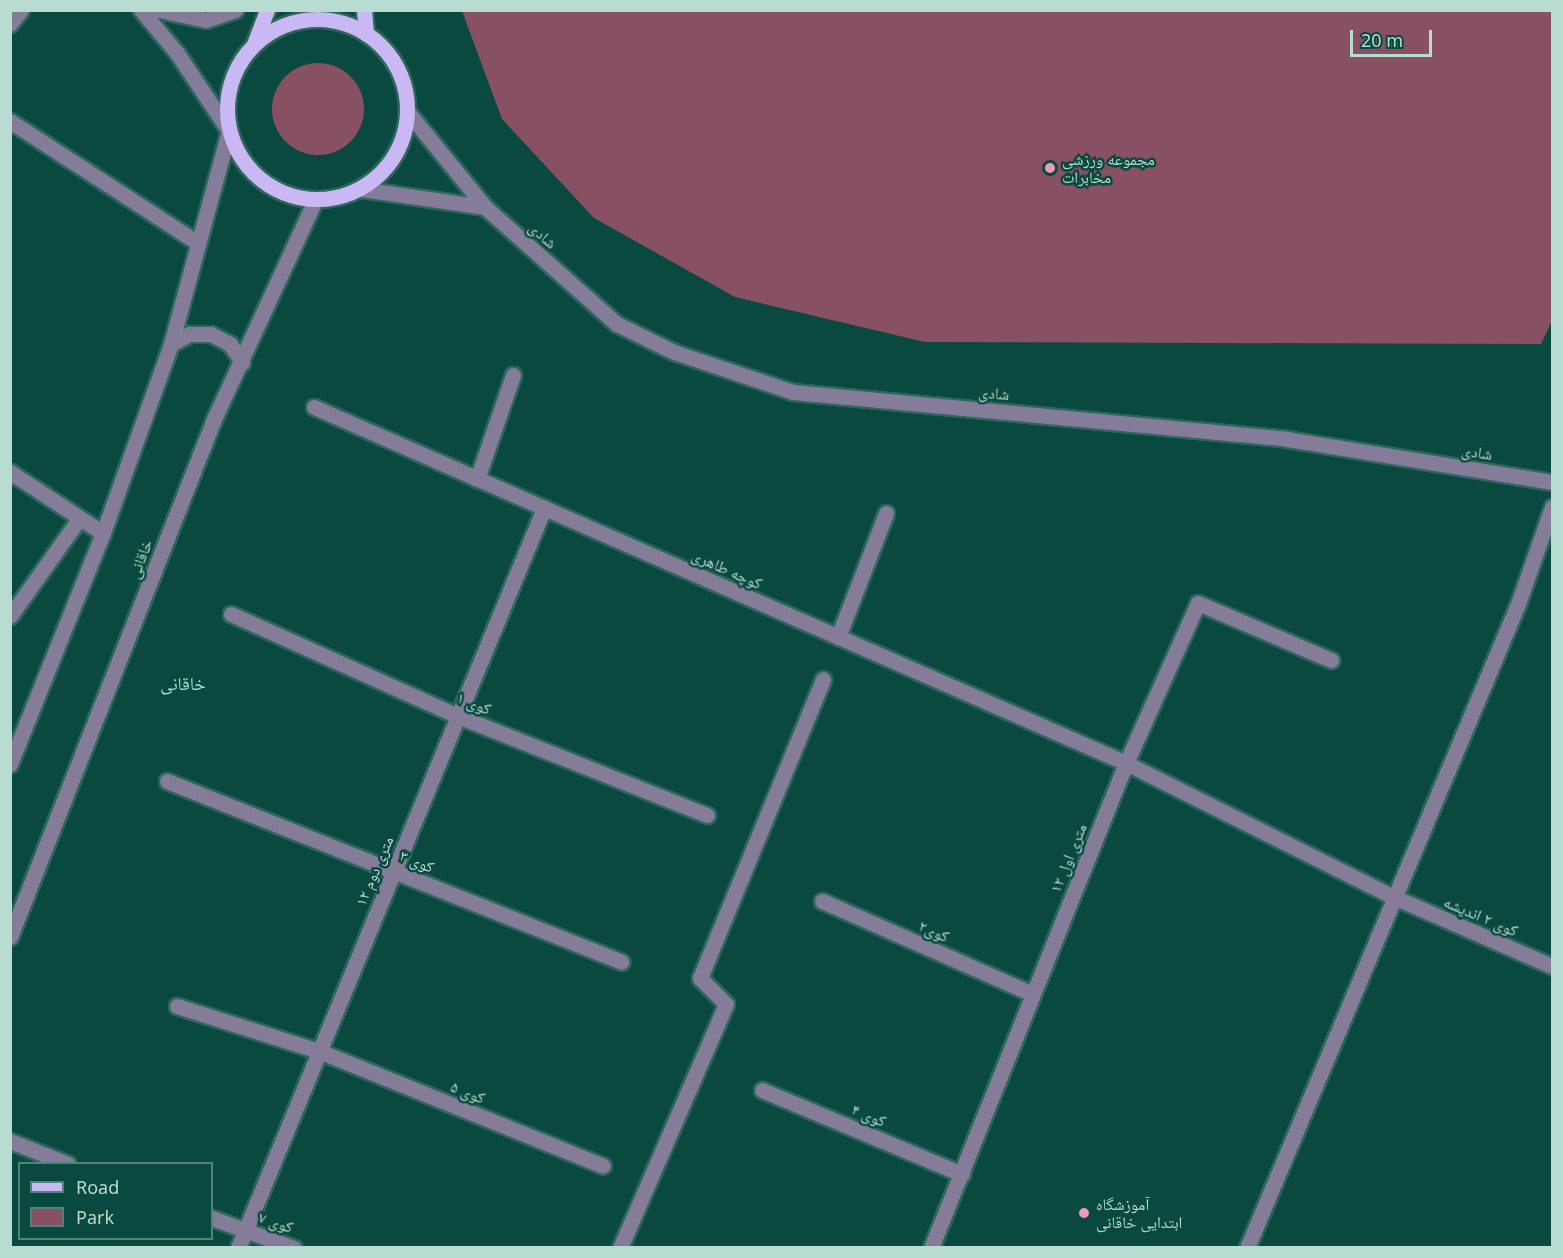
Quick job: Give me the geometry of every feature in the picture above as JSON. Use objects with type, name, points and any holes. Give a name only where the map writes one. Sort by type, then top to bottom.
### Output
[{"type":"main road","points":[[254,44],[295,21],[319,19],[342,22],[366,34],[396,66],[407,111],[404,135],[395,156],[380,175],[361,189],[339,198],[315,200],[292,197],[258,177],[237,153],[229,131],[226,107],[230,84],[254,44],[267,10]]},
{"type":"main road","points":[[364,10],[366,34]]},
{"type":"street","points":[[10,24],[21,10]]},
{"type":"street","points":[[10,764],[103,533],[171,344],[229,131],[177,53],[141,10]]},
{"type":"street","points":[[159,10],[206,20],[235,10]]},
{"type":"street","name":"شادی","points":[[407,111],[485,207],[617,324],[674,352],[794,392],[1287,439],[1552,482]]},
{"type":"street","points":[[10,121],[198,243]]},
{"type":"street","points":[[361,189],[485,207]]},
{"type":"street","name":"خاقانی","points":[[10,937],[214,419],[315,200]]},
{"type":"street","points":[[171,344],[189,334],[211,334],[230,344],[242,362]]},
{"type":"street","points":[[477,479],[513,375]]},
{"type":"street","name":"کوچه طاهری","points":[[314,407],[1126,763]]},
{"type":"street","points":[[10,472],[103,533]]},
{"type":"street","points":[[1247,1248],[1518,604],[1552,507]]},
{"type":"street","name":"۱۲ متری دوم","points":[[238,1248],[544,508]]},
{"type":"street","points":[[838,637],[886,513]]},
{"type":"street","points":[[10,616],[79,519]]},
{"type":"street","name":"۱۲ متری اول","points":[[932,1248],[1032,993],[1126,763],[1198,603],[1331,660]]},
{"type":"street","name":"کوی ۱","points":[[231,614],[458,716],[707,815]]},
{"type":"street","points":[[620,1248],[726,1004],[700,978],[823,680]]},
{"type":"street","points":[[1126,763],[1396,898]]},
{"type":"street","name":"کوی ۳","points":[[167,781],[621,962]]},
{"type":"street","name":"کوی ۲ اندیشه","points":[[1396,898],[1552,966]]},
{"type":"street","name":"کوی۲","points":[[822,901],[1032,993]]},
{"type":"street","name":"کوی ۵","points":[[177,1005],[319,1051],[603,1166]]},
{"type":"street","name":"کوی ۴","points":[[762,1090],[962,1174]]},
{"type":"street","points":[[10,1142],[63,1162]]},
{"type":"street","name":"کوی ۷","points":[[213,1218],[294,1248]]},
{"type":"green space","name":"مجموعه ورزشی مخابرات","points":[[462,11],[1552,11],[1552,321],[1541,344],[925,342],[735,297],[594,218],[502,119]]},
{"type":"green space","points":[[318,63],[336,67],[350,77],[360,91],[364,109],[360,127],[350,141],[336,151],[318,155],[300,151],[286,141],[276,127],[272,109],[276,91],[286,77],[300,67]]},
{"type":"place","name":"مجموعه ورزشی مخابرات","points":[[1050,168]]},
{"type":"place","name":"آموزشگاه ابتدایی خاقانی","points":[[1084,1213]]},
{"type":"district","name":"خاقانی","points":[[183,683]]}]
